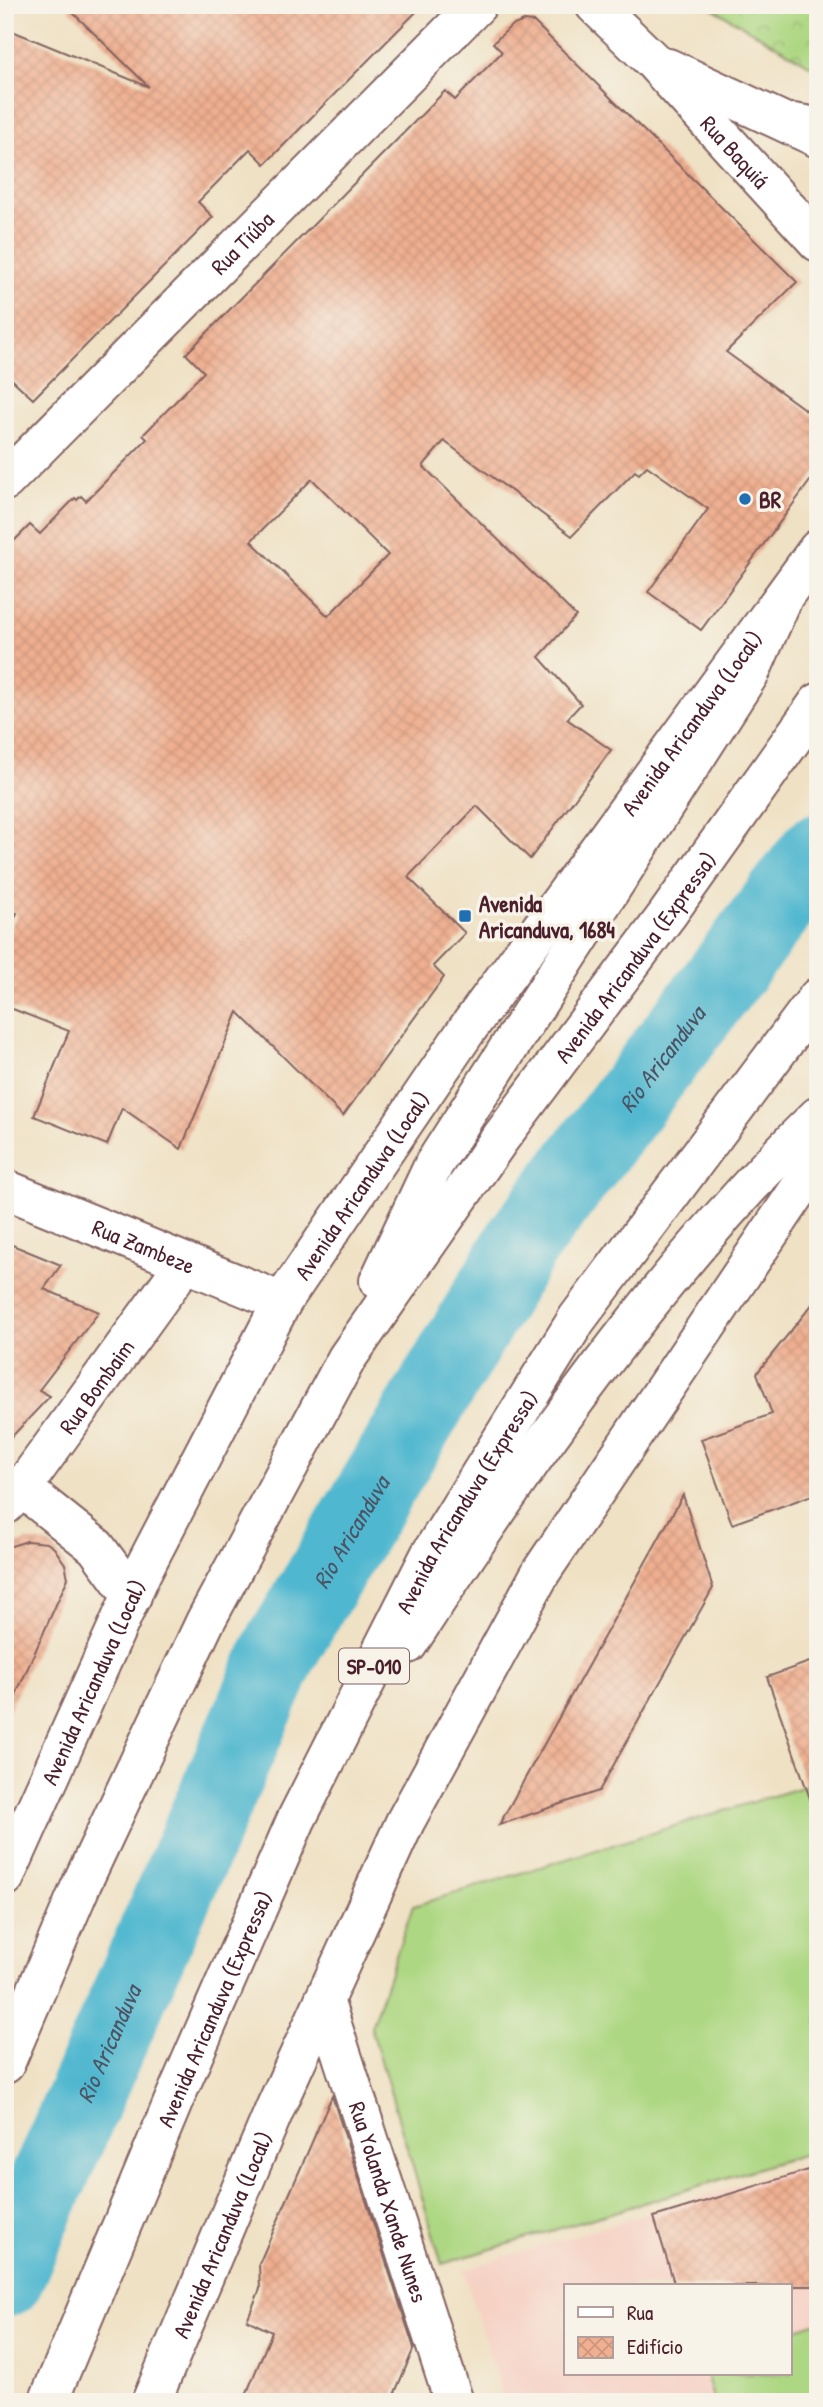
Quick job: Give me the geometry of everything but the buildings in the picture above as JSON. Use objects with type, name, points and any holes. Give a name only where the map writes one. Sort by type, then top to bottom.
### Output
[{"type":"main road","name":"Rua Tiúba","points":[[5,481],[477,5]]},
{"type":"main road","name":"Rua Baquiá","points":[[595,5],[653,61],[818,242]]},
{"type":"main road","name":"Rua Baquiá","points":[[653,61],[809,130]]},
{"type":"main road","name":"Avenida Aricanduva (Local)","points":[[5,1877],[131,1596],[282,1302],[466,1031],[818,549]]},
{"type":"main road","points":[[347,1358],[384,1270],[434,1164],[750,673],[782,600]]},
{"type":"main road","name":"Avenida Aricanduva (Expressa)","points":[[5,2064],[82,1883],[205,1622],[347,1358],[499,1140],[667,915],[818,703]]},
{"type":"main road","name":"Avenida Aricanduva (Expressa)","points":[[48,2402],[174,2100],[296,1820],[429,1555],[570,1331],[818,997]]},
{"type":"main road","points":[[296,1820],[494,1511],[653,1300],[779,1153],[818,1116]]},
{"type":"main road","name":"Avenida Aricanduva (Local)","points":[[151,2402],[324,2000],[405,1822],[541,1572],[818,1160]]},
{"type":"main road","name":"Rua Zambeze","points":[[5,1189],[282,1302]]},
{"type":"main road","name":"Rua Bombaim","points":[[14,1496],[185,1263]]},
{"type":"main road","points":[[14,1496],[96,1547],[131,1596]]},
{"type":"main road","name":"Rua Yolanda Xande Nunes","points":[[324,2000],[454,2402]]},
{"type":"main road","points":[[424,2402],[441,2364]]},
{"type":"shaded area","points":[[818,2161],[818,2402],[504,2402],[463,2270]]},
{"type":"green space","points":[[707,5],[818,5],[818,70]]},
{"type":"green space","points":[[818,1782],[818,2150],[442,2264],[371,2027],[413,1906]]},
{"type":"green space","points":[[818,2322],[818,2402],[714,2402],[707,2376],[792,2376],[792,2330]]},
{"type":"waterway","name":"Rio Aricanduva","points":[[5,2279],[281,1649],[524,1240],[818,852]]},
{"type":"place","name":"BR","points":[[745,499]]},
{"type":"place","name":"Avenida Aricanduva, 1684","points":[[465,916]]}]
